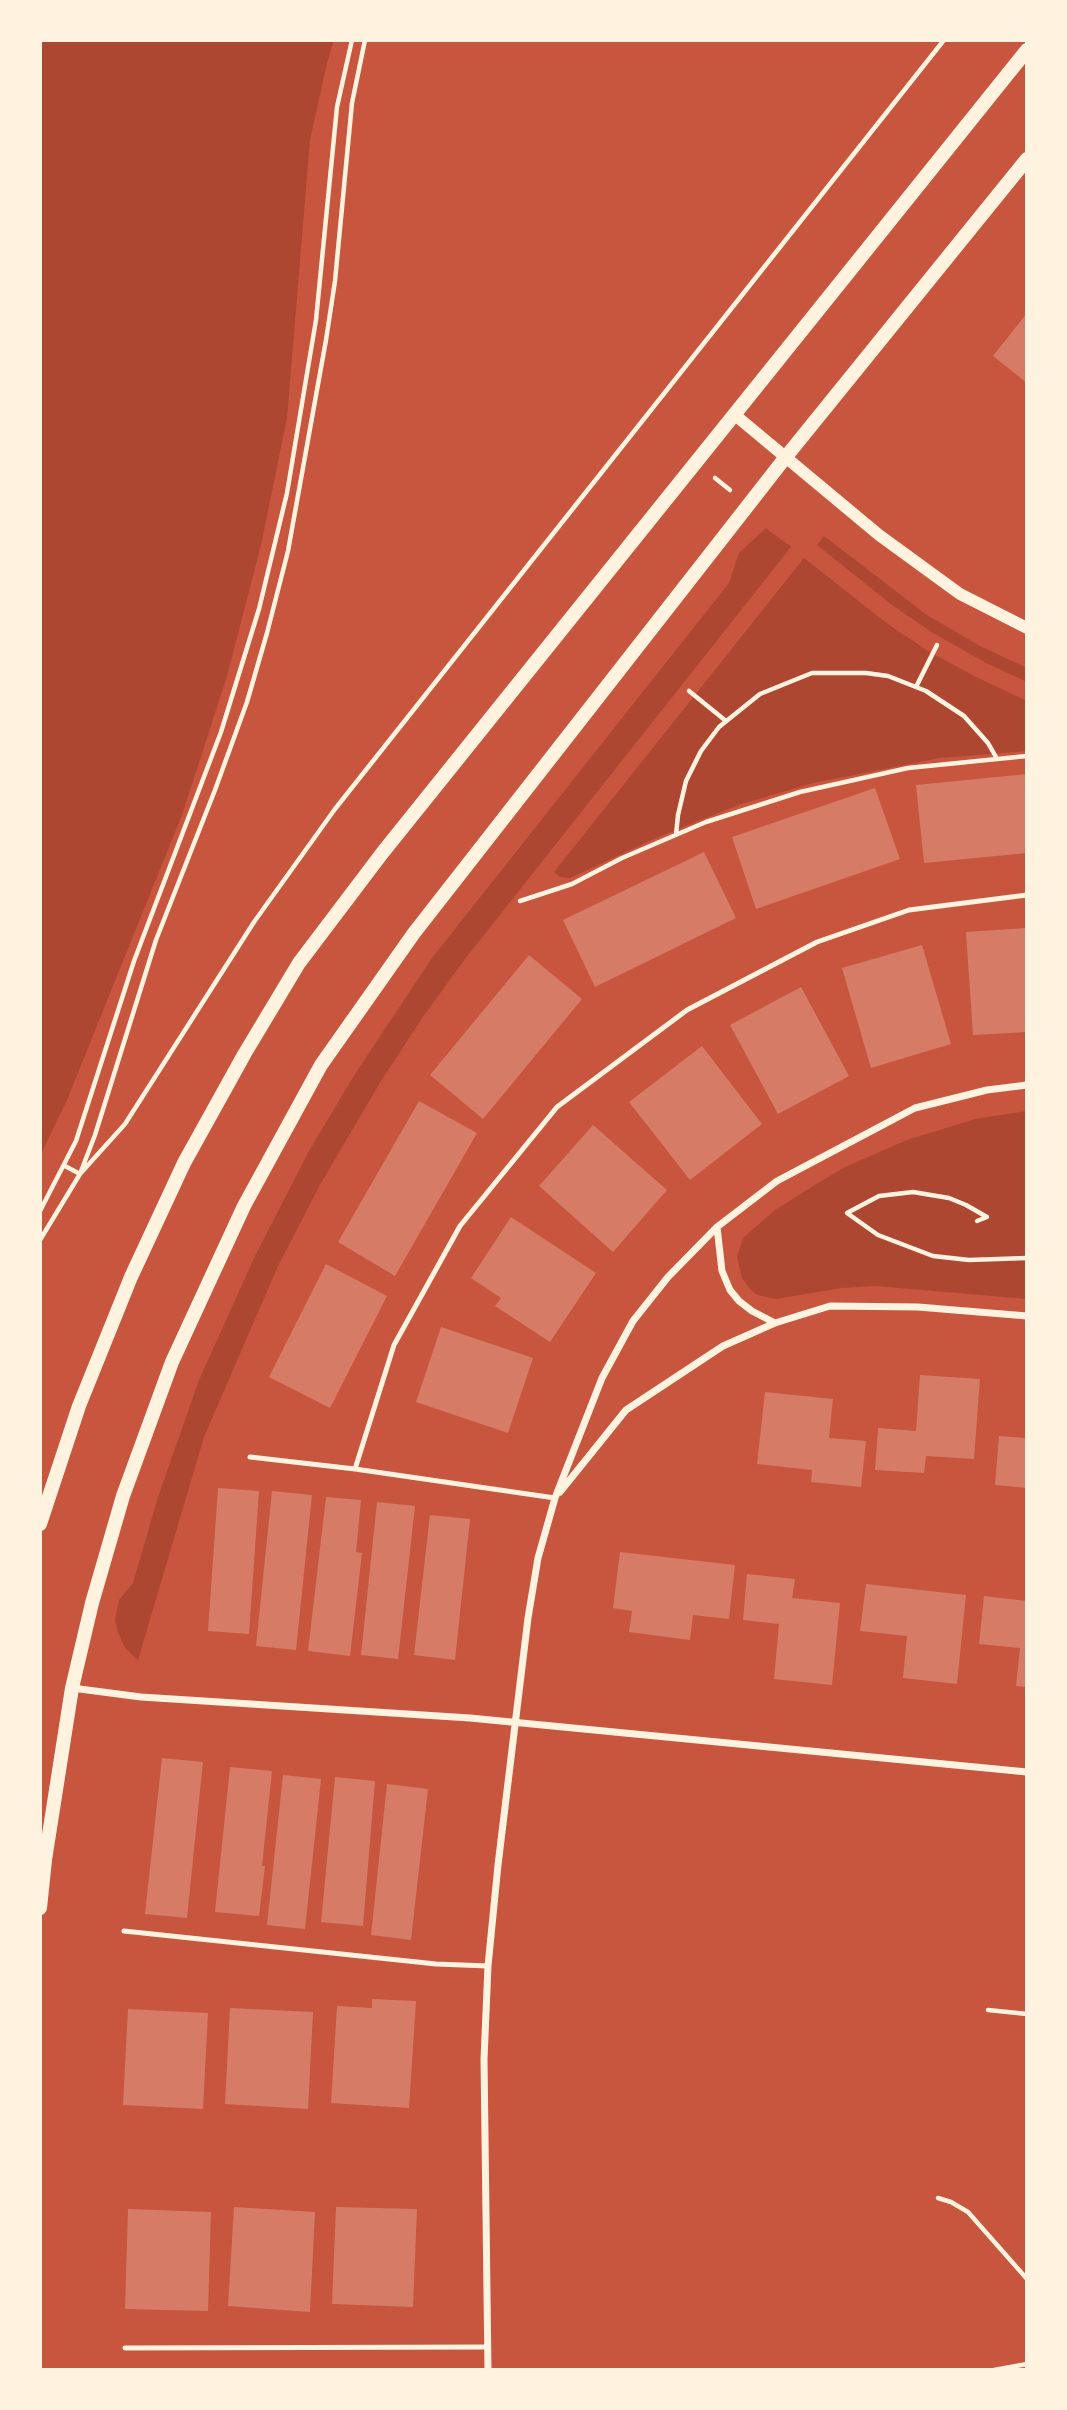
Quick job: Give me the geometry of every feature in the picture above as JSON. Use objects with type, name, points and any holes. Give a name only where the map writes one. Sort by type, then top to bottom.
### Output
[{"type":"main road","points":[[40,1524],[79,1406],[137,1265],[184,1163],[299,963],[383,852],[1027,50]]},
{"type":"main road","points":[[40,1908],[72,1688],[92,1603],[124,1496],[172,1362],[244,1206],[321,1065],[414,933],[785,458],[1027,159]]},
{"type":"street","points":[[735,415],[878,535],[960,593],[1027,628]]},
{"type":"street","points":[[488,2370],[484,2059],[488,1966],[514,1723],[538,1558],[555,1497],[602,1378],[633,1321],[668,1277],[717,1227],[777,1181],[915,1108],[987,1090],[1027,1085]]},
{"type":"street","points":[[717,1227],[722,1271],[730,1290],[752,1311],[775,1323]]},
{"type":"street","points":[[555,1497],[626,1410],[723,1346],[775,1323],[830,1306],[918,1307],[1027,1316]]},
{"type":"street","points":[[72,1688],[141,1697],[470,1718],[1027,1772]]},
{"type":"lane","points":[[355,1469],[394,1345],[460,1226],[557,1107],[687,1010],[817,942],[909,910],[1027,895]]},
{"type":"lane","points":[[250,1457],[555,1497]]},
{"type":"lane","points":[[124,1931],[436,1964],[488,1966]]},
{"type":"lane","points":[[125,2348],[488,2347]]},
{"type":"path","points":[[40,1211],[76,1141],[134,961],[221,733],[243,666],[274,553],[287,493],[316,320],[337,107],[352,40]]},
{"type":"path","points":[[40,1240],[80,1174],[95,1135],[156,940],[220,778],[267,634],[288,551],[322,365],[335,281],[352,103],[365,40]]},
{"type":"path","points":[[80,1174],[125,1124],[254,922],[335,808],[944,40]]},
{"type":"path","points":[[697,463],[748,505]]},
{"type":"path","points":[[916,687],[937,645]]},
{"type":"path","points":[[676,835],[681,798],[693,765],[709,739],[726,721],[760,694],[812,673],[866,673],[888,676],[916,687],[964,716],[988,743],[996,757]]},
{"type":"path","points":[[689,691],[726,721]]},
{"type":"path","points":[[520,901],[572,884],[622,858],[742,809],[853,779],[908,768],[996,757],[1027,756]]},
{"type":"path","points":[[65,1166],[80,1174]]},
{"type":"path","points":[[977,1221],[986,1217],[966,1205],[949,1198],[913,1192],[879,1196],[847,1213],[877,1235],[933,1256],[969,1260],[1027,1258]]},
{"type":"path","points":[[988,2010],[1027,2014]]},
{"type":"path","points":[[938,2199],[951,2202],[968,2212],[1027,2279]]},
{"type":"path","points":[[994,2370],[1027,2364]]},
{"type":"shaded area","points":[[40,40],[334,40],[310,140],[287,418],[261,545],[227,676],[182,815],[67,1100],[40,1156]]},
{"type":"shaded area","points":[[766,528],[791,547],[465,959],[381,1081],[321,1183],[278,1266],[204,1437],[138,1660],[125,1648],[118,1632],[115,1620],[119,1600],[133,1583],[158,1497],[199,1380],[255,1256],[309,1151],[355,1074],[432,958],[729,583],[739,553]]},
{"type":"shaded area","points":[[824,536],[927,615],[980,646],[1027,668],[1027,682],[986,663],[933,633],[892,605],[817,545]]},
{"type":"shaded area","points":[[804,558],[889,625],[928,651],[1027,701],[1027,751],[940,758],[813,783],[738,805],[656,838],[570,878],[560,877],[554,872]]},
{"type":"shaded area","points":[[1027,1111],[1027,1299],[876,1286],[842,1288],[776,1299],[757,1295],[742,1278],[737,1257],[743,1238],[775,1210],[845,1167],[907,1140],[975,1119]]},
{"type":"building","points":[[1027,313],[1027,383],[993,356]]},
{"type":"building","points":[[1027,774],[1027,853],[924,863],[916,785]]},
{"type":"building","points":[[875,788],[900,859],[756,909],[732,837]]},
{"type":"building","points":[[704,852],[736,918],[595,987],[563,920]]},
{"type":"building","points":[[1027,928],[1027,1032],[973,1035],[966,932]]},
{"type":"building","points":[[922,945],[951,1044],[871,1068],[842,968]]},
{"type":"building","points":[[529,955],[582,999],[483,1119],[430,1075]]},
{"type":"building","points":[[801,987],[849,1076],[778,1114],[730,1025]]},
{"type":"building","points":[[702,1046],[762,1124],[690,1180],[629,1102]]},
{"type":"building","points":[[419,1101],[477,1133],[395,1276],[338,1242]]},
{"type":"building","points":[[593,1125],[667,1190],[613,1252],[539,1186]]},
{"type":"building","points":[[511,1217],[596,1273],[550,1342],[495,1306],[501,1298],[471,1278]]},
{"type":"building","points":[[326,1264],[387,1296],[330,1408],[269,1377]]},
{"type":"building","points":[[441,1327],[533,1358],[508,1433],[416,1402]]},
{"type":"building","points":[[920,1375],[980,1379],[974,1459],[926,1456],[924,1473],[875,1470],[878,1428],[916,1431]]},
{"type":"building","points":[[765,1392],[833,1399],[829,1438],[866,1441],[861,1487],[811,1482],[812,1470],[757,1464]]},
{"type":"building","points":[[999,1436],[1027,1438],[1027,1488],[995,1485]]},
{"type":"building","points":[[218,1488],[259,1491],[249,1634],[208,1631]]},
{"type":"building","points":[[272,1491],[312,1495],[296,1650],[256,1646]]},
{"type":"building","points":[[326,1497],[361,1500],[356,1552],[362,1553],[350,1656],[308,1651]]},
{"type":"building","points":[[377,1502],[415,1506],[398,1659],[361,1655]]},
{"type":"building","points":[[430,1515],[470,1519],[455,1660],[414,1655]]},
{"type":"building","points":[[620,1552],[735,1565],[729,1619],[693,1615],[690,1640],[629,1632],[632,1611],[613,1608]]},
{"type":"building","points":[[747,1574],[795,1579],[792,1598],[840,1603],[832,1685],[774,1679],[779,1624],[743,1620]]},
{"type":"building","points":[[866,1584],[966,1595],[957,1684],[903,1678],[907,1636],[860,1631]]},
{"type":"building","points":[[984,1596],[1027,1601],[1027,1687],[1016,1686],[1020,1648],[979,1644]]},
{"type":"building","points":[[162,1758],[203,1762],[187,1918],[145,1914]]},
{"type":"building","points":[[230,1767],[272,1771],[259,1916],[215,1912]]},
{"type":"building","points":[[283,1775],[321,1779],[305,1929],[267,1925]]},
{"type":"building","points":[[335,1777],[375,1781],[363,1926],[321,1922]]},
{"type":"building","points":[[387,1784],[428,1789],[411,1940],[371,1935]]},
{"type":"building","points":[[372,1999],[416,2001],[409,2108],[331,2103],[337,2006],[372,2008]]},
{"type":"building","points":[[230,2008],[313,2012],[308,2109],[225,2104]]},
{"type":"building","points":[[128,2009],[208,2013],[203,2109],[123,2105]]},
{"type":"building","points":[[234,2207],[315,2212],[310,2312],[228,2306]]},
{"type":"building","points":[[336,2207],[417,2209],[413,2307],[332,2304]]},
{"type":"building","points":[[128,2209],[211,2212],[208,2311],[125,2309]]}]
